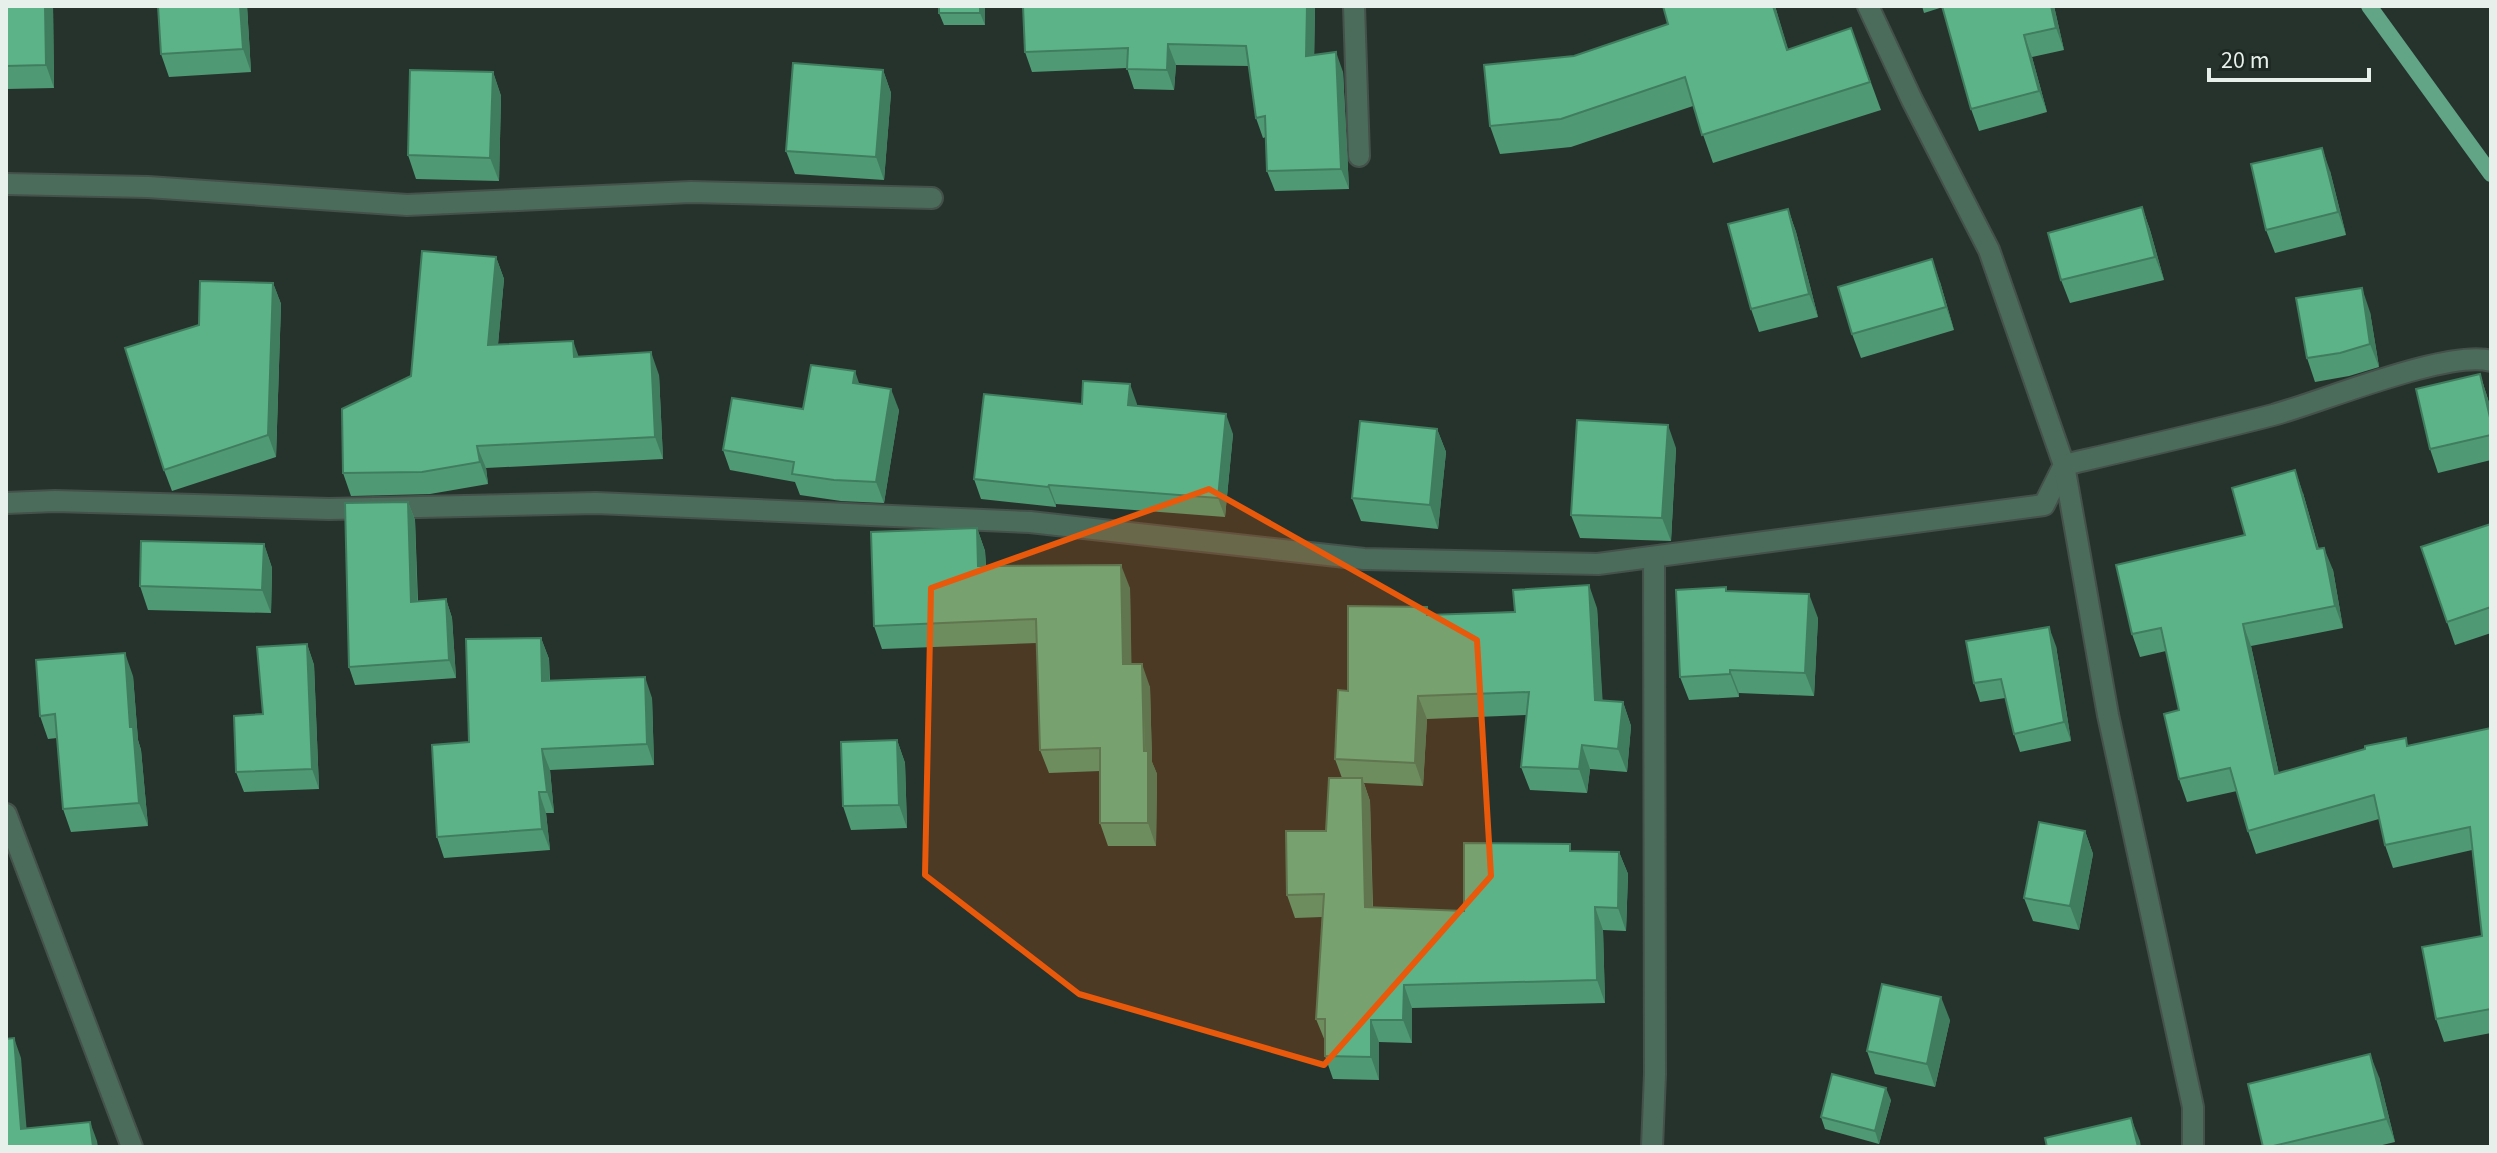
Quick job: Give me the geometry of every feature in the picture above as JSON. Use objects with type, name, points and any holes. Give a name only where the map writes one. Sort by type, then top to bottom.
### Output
[{"type":"street","points":[[1354,6],[1359,156]]},
{"type":"street","points":[[1868,6],[1989,250],[2064,465],[2108,715],[2193,1107],[2193,1147]]},
{"type":"street","points":[[6,184],[148,187],[407,205],[691,192],[932,198]]},
{"type":"street","points":[[2064,465],[2275,415],[2438,364],[2469,358],[2491,361]]},
{"type":"street","points":[[6,503],[55,501],[329,509],[596,503],[1030,522],[1364,559],[1598,564],[2044,505],[2064,465]]},
{"type":"street","points":[[1652,1147],[1655,1074],[1654,557]]},
{"type":"street","points":[[6,814],[132,1147]]},
{"type":"highlighted area","points":[[1209,489],[1477,640],[1491,876],[1324,1065],[1079,994],[925,875],[931,588]]},
{"type":"building","points":[[6,6],[45,6],[46,65],[6,66]]},
{"type":"building","points":[[158,6],[240,6],[243,49],[161,54]]},
{"type":"building","points":[[939,6],[980,6],[980,13],[939,13]]},
{"type":"building","points":[[1023,6],[1307,6],[1306,56],[1336,52],[1341,169],[1267,171],[1265,116],[1256,118],[1246,46],[1168,44],[1167,70],[1127,69],[1128,48],[1025,52]]},
{"type":"building","points":[[1663,6],[1773,6],[1787,50],[1851,28],[1870,82],[1702,135],[1685,77],[1561,119],[1490,126],[1484,65],[1574,56],[1668,24]]},
{"type":"building","points":[[1942,6],[2051,6],[2056,28],[2024,35],[2039,91],[1971,109]]},
{"type":"building","points":[[793,63],[883,70],[876,157],[786,151]]},
{"type":"building","points":[[410,70],[493,72],[490,158],[408,155]]},
{"type":"building","points":[[2322,148],[2338,212],[2266,230],[2251,164]]},
{"type":"building","points":[[2142,207],[2155,257],[2061,280],[2048,233]]},
{"type":"building","points":[[1788,209],[1809,294],[1751,309],[1728,224]]},
{"type":"building","points":[[422,251],[496,257],[488,345],[573,341],[574,357],[651,352],[655,437],[477,446],[480,462],[422,472],[343,473],[342,409],[411,376]]},
{"type":"building","points":[[1932,259],[1946,307],[1852,334],[1838,287]]},
{"type":"building","points":[[200,281],[273,283],[268,435],[164,470],[125,348],[199,325]]},
{"type":"building","points":[[2362,288],[2370,344],[2307,358],[2296,298]]},
{"type":"building","points":[[811,365],[855,371],[853,383],[891,389],[876,482],[792,474],[794,462],[723,450],[732,398],[803,409]]},
{"type":"building","points":[[2480,374],[2491,435],[2430,449],[2416,389]]},
{"type":"building","points":[[1083,381],[1130,384],[1128,405],[1226,414],[1218,498],[974,479],[984,394],[1082,404]]},
{"type":"building","points":[[1577,420],[1668,425],[1662,518],[1571,515]]},
{"type":"building","points":[[1360,421],[1437,429],[1430,505],[1352,498]]},
{"type":"building","points":[[2295,470],[2317,549],[2324,548],[2335,606],[2243,624],[2275,774],[2365,749],[2365,746],[2406,738],[2407,746],[2491,728],[2491,1009],[2436,1019],[2422,947],[2482,936],[2470,827],[2385,845],[2374,795],[2248,831],[2230,768],[2179,779],[2164,714],[2179,710],[2161,628],[2132,634],[2116,565],[2245,535],[2232,488]]},
{"type":"building","points":[[408,502],[411,602],[446,599],[449,660],[349,667],[345,503]]},
{"type":"building","points":[[2491,524],[2491,607],[2447,622],[2421,547]]},
{"type":"building","points":[[977,528],[978,566],[1121,565],[1123,664],[1142,664],[1144,751],[1148,751],[1148,823],[1100,823],[1100,748],[1040,750],[1036,619],[874,626],[871,532]]},
{"type":"building","points":[[141,541],[264,544],[262,590],[140,586]]},
{"type":"building","points":[[1589,585],[1595,700],[1623,702],[1618,749],[1582,745],[1579,769],[1521,767],[1529,692],[1418,696],[1415,763],[1335,759],[1338,690],[1348,691],[1348,606],[1427,607],[1427,615],[1515,612],[1513,590]]},
{"type":"building","points":[[1726,587],[1726,591],[1809,594],[1805,673],[1730,670],[1730,674],[1680,677],[1676,590]]},
{"type":"building","points":[[2049,627],[2064,722],[2014,734],[2001,679],[1974,683],[1966,641]]},
{"type":"building","points":[[541,638],[542,681],[645,677],[647,744],[542,749],[547,792],[539,792],[542,829],[437,837],[432,745],[469,742],[466,639]]},
{"type":"building","points":[[307,644],[312,769],[236,772],[234,716],[263,714],[257,647]]},
{"type":"building","points":[[125,653],[139,803],[63,809],[55,714],[40,716],[36,660]]},
{"type":"building","points":[[897,740],[899,805],[843,806],[841,742]]},
{"type":"building","points":[[1329,778],[1362,778],[1365,907],[1464,911],[1464,843],[1570,844],[1570,851],[1619,852],[1618,908],[1595,907],[1597,980],[1404,985],[1403,1020],[1371,1020],[1371,1057],[1325,1056],[1325,1019],[1316,1019],[1324,894],[1287,895],[1286,831],[1326,831]]},
{"type":"building","points":[[2039,822],[2085,831],[2070,906],[2024,898]]},
{"type":"building","points":[[1882,984],[1941,997],[1927,1064],[1867,1051]]},
{"type":"building","points":[[14,1038],[21,1129],[90,1122],[93,1147],[6,1147],[6,1039]]},
{"type":"building","points":[[2370,1054],[2386,1119],[2263,1147],[2248,1084]]},
{"type":"building","points":[[1832,1074],[1886,1088],[1875,1131],[1821,1117]]},
{"type":"building","points":[[2131,1118],[2138,1147],[2047,1147],[2045,1138]]},
{"type":"waterway","points":[[2369,6],[2491,174]]}]
